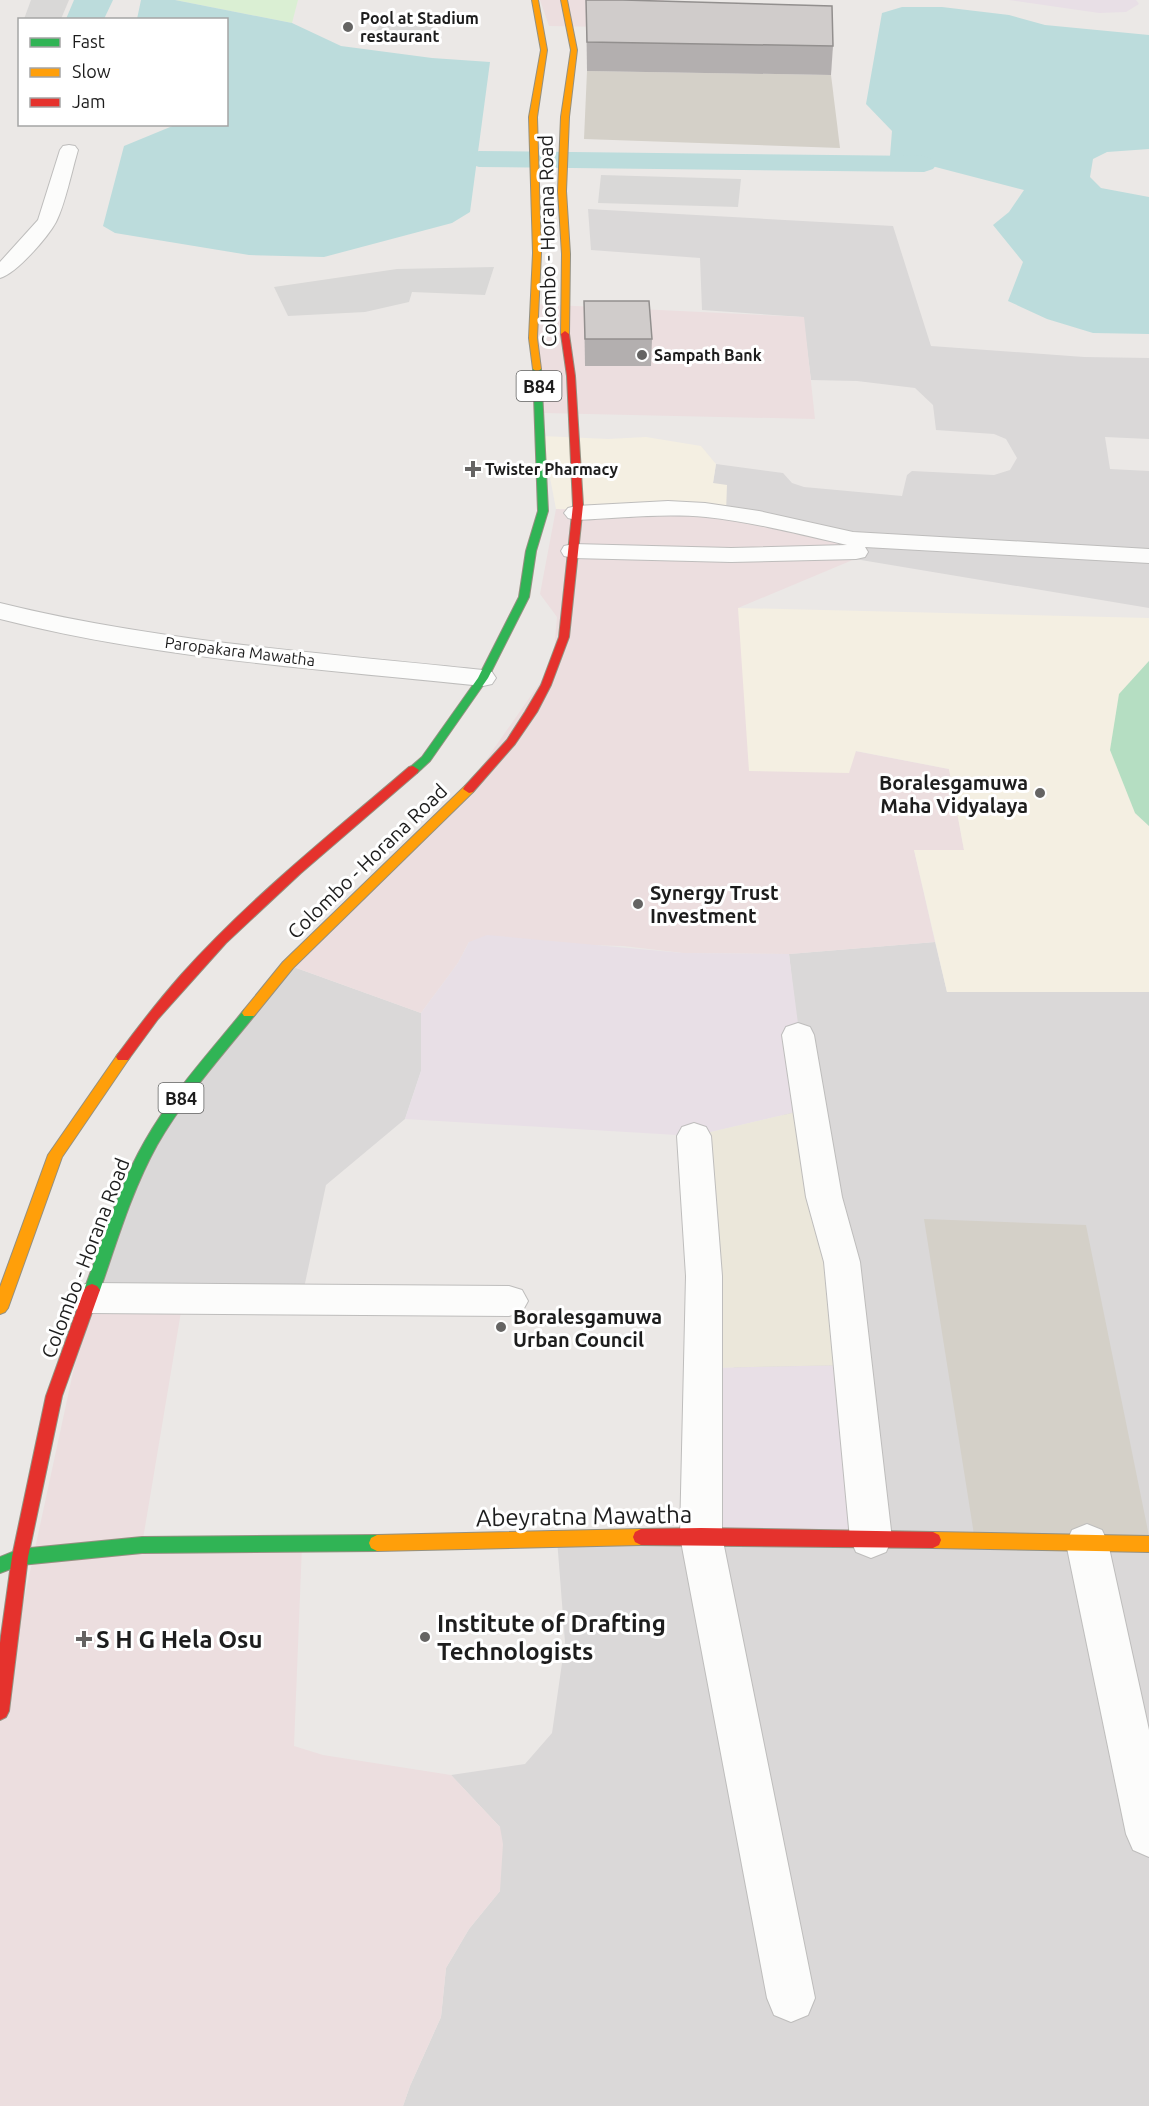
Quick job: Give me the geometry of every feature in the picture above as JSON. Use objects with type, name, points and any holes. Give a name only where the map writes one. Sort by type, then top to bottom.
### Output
[{"type":"main road","name":"Colombo - Horana Road","points":[[0,1308],[55,1155],[148,1021],[243,918],[426,759],[483,678],[524,597],[531,551],[543,511],[539,383],[534,338],[537,253],[534,204],[535,146],[532,117],[543,50],[535,0]]},
{"type":"main road","name":"Colombo - Horana Road","points":[[0,1711],[20,1557],[54,1396],[88,1298],[149,1146],[169,1113],[288,965],[458,800],[511,742],[546,685],[564,637],[578,505],[571,376],[565,338],[566,254],[562,205],[563,146],[574,50],[564,0]]},
{"type":"main road","name":"Abeyratna Mawatha","points":[[0,1565],[20,1557],[142,1545],[314,1545],[701,1536],[1149,1544]]},
{"type":"street","points":[[0,272],[9,266],[47,221],[69,150]]},
{"type":"street","points":[[576,513],[668,508],[705,510],[759,518],[853,539],[1149,556]]},
{"type":"street","points":[[573,551],[731,555],[854,552],[1149,570]]},
{"type":"street","name":"Paropakara Mawatha","points":[[0,610],[47,623],[218,650],[483,678]]},
{"type":"street","points":[[798,1035],[824,1197],[842,1262],[871,1539]]},
{"type":"street","points":[[694,1136],[704,1276],[701,1536],[791,1998]]},
{"type":"street","points":[[88,1298],[509,1301]]},
{"type":"street","points":[[1087,1543],[1149,1834]]},
{"type":"shaded area","points":[[31,0],[69,0],[61,18],[24,18]]},
{"type":"shaded area","points":[[540,0],[664,0],[662,13],[665,28],[549,26]]},
{"type":"shaded area","points":[[1009,0],[1136,0],[1139,4],[1126,12],[1099,13]]},
{"type":"shaded area","points":[[381,24],[433,26],[428,45],[369,39]]},
{"type":"shaded area","points":[[587,71],[831,75],[840,148],[584,139]]},
{"type":"shaded area","points":[[601,175],[741,179],[738,207],[598,203]]},
{"type":"shaded area","points":[[588,209],[893,226],[931,346],[1084,357],[1149,358],[1149,439],[1105,437],[1110,469],[1149,471],[1149,608],[855,559],[854,552],[726,513],[713,483],[716,464],[783,473],[792,483],[804,487],[902,496],[907,475],[912,471],[994,475],[1010,470],[1017,458],[1006,439],[994,434],[936,430],[933,405],[915,388],[857,381],[811,380],[803,317],[702,310],[700,258],[591,250]]},
{"type":"shaded area","points":[[494,267],[485,295],[412,292],[409,302],[365,312],[288,316],[274,287],[397,269]]},
{"type":"shaded area","points":[[533,304],[804,317],[815,419],[543,413]]},
{"type":"shaded area","points":[[542,436],[608,439],[646,437],[701,446],[716,464],[713,483],[727,485],[726,513],[556,509]]},
{"type":"shaded area","points":[[668,508],[853,539],[855,559],[738,608],[855,751],[949,769],[964,850],[914,850],[935,942],[789,954],[683,953],[623,946],[469,942],[458,963],[421,1013],[288,965],[458,800],[553,664],[557,617],[540,594],[556,509],[613,511]]},
{"type":"shaded area","name":"Boralesgamuwa Maha Vidyalaya","points":[[738,608],[1149,618],[1149,661],[1119,695],[1135,813],[1149,826],[1149,992],[947,992],[914,850],[964,850],[949,769],[856,751],[849,773],[749,771]]},
{"type":"shaded area","points":[[487,935],[683,953],[789,954],[809,1109],[694,1136],[405,1119],[421,1071],[421,1013],[458,963],[469,942]]},
{"type":"shaded area","points":[[935,942],[947,992],[1149,992],[1149,2106],[403,2106],[441,2017],[446,1968],[469,1929],[500,1891],[500,1827],[451,1775],[525,1764],[552,1733],[565,1642],[557,1539],[701,1536],[798,1035],[789,954]]},
{"type":"shaded area","points":[[288,965],[421,1013],[421,1071],[405,1119],[326,1185],[304,1288],[89,1298],[149,1146]]},
{"type":"shaded area","points":[[809,1109],[853,1365],[704,1368],[694,1136]]},
{"type":"shaded area","points":[[924,1219],[1086,1225],[1149,1536],[975,1541]]},
{"type":"shaded area","points":[[89,1298],[183,1300],[142,1545],[302,1545],[294,1746],[323,1755],[451,1775],[500,1827],[503,1844],[500,1891],[469,1929],[446,1968],[441,2017],[403,2106],[0,2106],[0,1711]]},
{"type":"shaded area","points":[[853,1365],[871,1539],[701,1536],[704,1368]]},
{"type":"green space","points":[[175,0],[298,0],[292,23]]},
{"type":"green space","points":[[1149,661],[1149,826],[1135,813],[1110,750],[1119,694]]},
{"type":"water","points":[[74,0],[113,0],[104,18],[66,18]]},
{"type":"water","points":[[141,0],[175,0],[292,23],[341,46],[432,58],[490,62],[470,212],[452,223],[324,257],[249,255],[115,233],[103,226],[124,146],[173,126],[228,126],[228,18],[137,18]]},
{"type":"water","points":[[902,7],[942,7],[1009,15],[1045,25],[1149,35],[1149,149],[1107,152],[1093,159],[1090,177],[1101,188],[1149,197],[1149,334],[1093,333],[1047,319],[1008,301],[1023,262],[993,225],[1009,212],[1024,190],[924,164],[920,158],[890,156],[892,131],[866,104],[882,13]]},
{"type":"building","points":[[586,0],[832,6],[833,46],[587,42]]},
{"type":"building","points":[[584,301],[649,301],[652,339],[585,339]]},
{"type":"waterway","points":[[479,159],[924,164]]},
{"type":"traffic: fast","points":[[413,770],[426,759],[483,678],[524,597],[531,551],[543,511],[537,369]]},
{"type":"traffic: fast","points":[[92,1290],[125,1198],[160,1127],[184,1093],[249,1013]]},
{"type":"traffic: fast","points":[[0,1565],[20,1557],[142,1545],[377,1543]]},
{"type":"traffic: slow","points":[[535,0],[544,50],[533,117],[537,253],[533,338],[537,369]]},
{"type":"traffic: slow","points":[[564,0],[574,50],[565,117],[562,191],[566,254],[565,334]]},
{"type":"traffic: slow","points":[[249,1013],[288,965],[469,789]]},
{"type":"traffic: slow","points":[[0,1308],[55,1155],[123,1057]]},
{"type":"traffic: slow","points":[[377,1543],[641,1537]]},
{"type":"traffic: slow","points":[[933,1540],[1149,1544]]},
{"type":"traffic: jam","points":[[469,789],[511,742],[531,712],[546,685],[564,637],[578,505],[571,376],[565,334]]},
{"type":"traffic: jam","points":[[123,1057],[154,1016],[222,940],[297,870],[413,770]]},
{"type":"traffic: jam","points":[[0,1711],[20,1557],[54,1396],[92,1290]]},
{"type":"traffic: jam","points":[[641,1537],[933,1540]]},
{"type":"place","name":"Pool at Stadium restaurant","points":[[348,27]]},
{"type":"place","name":"Sampath Bank","points":[[642,355]]},
{"type":"place","name":"Twister Pharmacy","points":[[473,469]]},
{"type":"place","name":"Boralesgamuwa Maha Vidyalaya","points":[[1040,793]]},
{"type":"place","name":"Synergy Trust Investment","points":[[638,904]]},
{"type":"place","name":"Boralesgamuwa Urban Council","points":[[501,1327]]},
{"type":"place","name":"Institute of Drafting Technologists","points":[[425,1637]]},
{"type":"place","name":"S H G Hela Osu","points":[[84,1639]]}]
